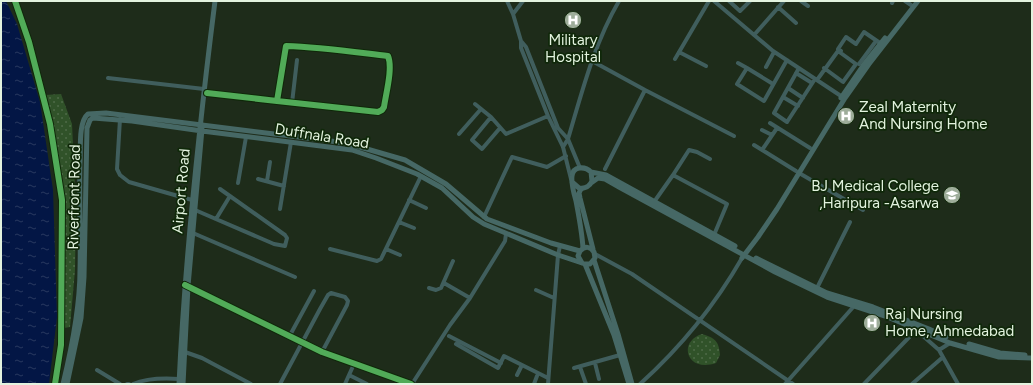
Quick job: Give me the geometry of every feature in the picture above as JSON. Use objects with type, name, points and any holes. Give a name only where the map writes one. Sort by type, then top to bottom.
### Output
[{"type":"main road","name":"Airport Road","points":[[180,382],[192,200],[215,1]]},
{"type":"main road","name":"Airport Road","points":[[205,91],[218,1]]},
{"type":"main road","points":[[798,172],[810,148],[843,98],[918,1]]},
{"type":"main road","points":[[744,254],[798,172],[843,98],[861,65],[878,42],[912,3]]},
{"type":"main road","name":"Riverfront Road","points":[[63,384],[76,323],[80,271],[80,166],[82,129],[85,117],[88,114],[106,113],[201,128]]},
{"type":"main road","name":"Riverfront Road","points":[[67,384],[81,318],[84,277],[87,128],[90,120],[93,118],[201,128]]},
{"type":"main road","name":"Airport Road","points":[[180,382],[185,352],[186,285],[193,233],[201,128]]},
{"type":"main road","points":[[201,128],[353,144],[405,160],[446,184],[484,217],[560,246],[582,249],[588,247],[594,252]]},
{"type":"main road","name":"Duffnala Road","points":[[201,128],[246,137],[352,150],[376,158],[421,176],[442,188],[484,224],[558,255],[584,264]]},
{"type":"main road","points":[[629,384],[614,335],[584,264],[578,256],[582,249],[581,229],[572,180],[573,172],[580,168],[586,168],[591,172],[606,175],[714,235],[744,254],[827,293],[873,308],[918,327],[950,343],[999,357],[1032,358]]},
{"type":"main road","points":[[591,172],[591,183]]},
{"type":"main road","points":[[632,384],[618,334],[594,260],[594,252],[579,193],[581,189],[585,188],[598,178],[605,179],[803,286],[827,297],[855,305],[952,340],[1000,353],[1032,355]]},
{"type":"main road","points":[[572,180],[579,188],[585,188]]},
{"type":"main road","points":[[584,264],[590,264],[594,260]]},
{"type":"street","points":[[507,1],[513,14],[521,41],[521,48],[548,116],[563,147],[572,180]]},
{"type":"street","points":[[513,14],[523,1]]},
{"type":"street","points":[[563,147],[568,139],[592,61],[609,19],[619,1]]},
{"type":"street","points":[[675,59],[709,1]]},
{"type":"street","points":[[714,1],[774,52],[799,68],[814,81]]},
{"type":"street","points":[[722,8],[729,1],[740,11],[750,1]]},
{"type":"street","points":[[754,35],[784,1]]},
{"type":"street","points":[[801,1],[808,6]]},
{"type":"street","points":[[906,1],[912,3]]},
{"type":"street","points":[[778,8],[796,23]]},
{"type":"street","points":[[861,65],[838,48],[846,37],[856,44],[864,32],[878,42]]},
{"type":"street","points":[[521,41],[526,47],[558,128],[568,139],[580,168]]},
{"type":"street","points":[[108,78],[277,101],[378,112],[384,107],[390,65],[389,58],[388,56],[346,51],[286,46],[277,101]]},
{"type":"street","points":[[799,68],[774,113],[788,122],[814,81],[824,68],[838,51],[856,64],[843,82],[824,68]]},
{"type":"street","points":[[679,52],[706,66]]},
{"type":"street","points":[[766,67],[774,52]]},
{"type":"street","points":[[292,102],[297,60]]},
{"type":"street","points":[[747,68],[737,84],[764,101],[787,60]]},
{"type":"street","points":[[592,61],[734,136]]},
{"type":"street","points":[[738,63],[773,84]]},
{"type":"street","points":[[796,73],[814,81],[843,98]]},
{"type":"street","points":[[788,88],[803,98]]},
{"type":"street","points":[[606,169],[645,90]]},
{"type":"street","points":[[783,97],[798,106]]},
{"type":"street","points":[[475,104],[491,117],[506,134],[548,116]]},
{"type":"street","points":[[459,134],[481,109]]},
{"type":"street","points":[[491,117],[472,140],[482,149],[500,128]]},
{"type":"street","points":[[120,120],[117,169],[120,175],[129,182],[192,200]]},
{"type":"street","points":[[770,123],[810,148]]},
{"type":"street","points":[[762,150],[777,128]]},
{"type":"street","points":[[762,130],[772,135]]},
{"type":"street","points":[[238,183],[246,137]]},
{"type":"street","points":[[280,209],[291,142]]},
{"type":"street","points":[[754,145],[863,210]]},
{"type":"street","points":[[654,202],[689,150],[697,152],[710,159]]},
{"type":"street","points":[[484,217],[512,157],[547,167],[566,156]]},
{"type":"street","points":[[267,182],[270,162]]},
{"type":"street","points":[[673,175],[726,204],[714,235]]},
{"type":"street","points":[[330,249],[377,262],[381,259],[421,176]]},
{"type":"street","points":[[258,179],[284,186]]},
{"type":"street","points":[[195,210],[274,244],[285,246],[285,235],[220,189]]},
{"type":"street","points":[[216,219],[230,196]]},
{"type":"street","points":[[409,200],[426,208]]},
{"type":"street","points":[[398,222],[414,228]]},
{"type":"street","points":[[817,288],[850,222]]},
{"type":"street","points":[[193,233],[295,278]]},
{"type":"street","points":[[186,285],[322,352],[411,384],[450,325],[470,298],[505,241],[506,234]]},
{"type":"street","points":[[548,384],[554,298],[560,246]]},
{"type":"street","points":[[386,249],[400,255]]},
{"type":"street","points":[[594,252],[632,274],[787,382],[793,384]]},
{"type":"street","points":[[640,384],[659,366],[699,320],[736,268],[744,254]]},
{"type":"street","points":[[429,288],[432,290],[438,290],[444,283],[453,261]]},
{"type":"street","points":[[444,283],[470,298]]},
{"type":"street","points":[[536,290],[554,298]]},
{"type":"street","points":[[289,337],[314,291]]},
{"type":"street","points":[[280,384],[328,295],[331,293],[345,297],[348,300],[347,305],[322,352]]},
{"type":"street","points":[[787,382],[855,305]]},
{"type":"street","points":[[864,384],[918,327],[923,336],[939,350],[958,384]]},
{"type":"street","points":[[449,336],[501,363]]},
{"type":"street","points":[[939,350],[950,343]]},
{"type":"street","points":[[456,344],[498,368],[504,356],[548,378]]},
{"type":"street","points":[[185,352],[202,358],[251,384]]},
{"type":"street","points":[[574,368],[620,355]]},
{"type":"street","points":[[912,384],[943,357]]},
{"type":"street","points":[[595,362],[599,378]]},
{"type":"street","points":[[345,384],[354,364]]},
{"type":"street","points":[[516,375],[522,365]]},
{"type":"street","points":[[580,367],[586,384]]},
{"type":"street","points":[[97,370],[120,384]]},
{"type":"street","points":[[350,375],[367,384]]},
{"type":"street","points":[[534,384],[537,376]]},
{"type":"street","points":[[133,384],[166,378],[180,382]]},
{"type":"green space","points":[[61,94],[72,124],[76,209],[75,270],[70,327],[64,328],[65,233],[61,173],[45,95]]},
{"type":"green space","points":[[702,334],[716,341],[719,346],[720,355],[716,363],[706,365],[698,364],[692,360],[689,355],[688,349],[690,343],[694,338]]},
{"type":"water","points":[[1,1],[6,1],[17,24],[40,102],[53,190],[57,317],[49,384],[1,384]]},
{"type":"cycle path","points":[[15,1],[29,42],[50,124],[62,200],[61,345],[55,384]]},
{"type":"cycle path","points":[[207,93],[277,101],[286,46],[388,56],[390,67],[384,107],[378,112],[277,101]]},
{"type":"cycle path","points":[[185,285],[322,352],[411,384]]},
{"type":"place","name":"Military Hospital","points":[[573,20]]},
{"type":"place","name":"Zeal Maternity And Nursing Home","points":[[846,116]]},
{"type":"place","name":"BJ Medical College ,Haripura -Asarwa","points":[[952,195]]},
{"type":"place","name":"Raj Nursing Home, Ahmedabad","points":[[872,323]]}]
